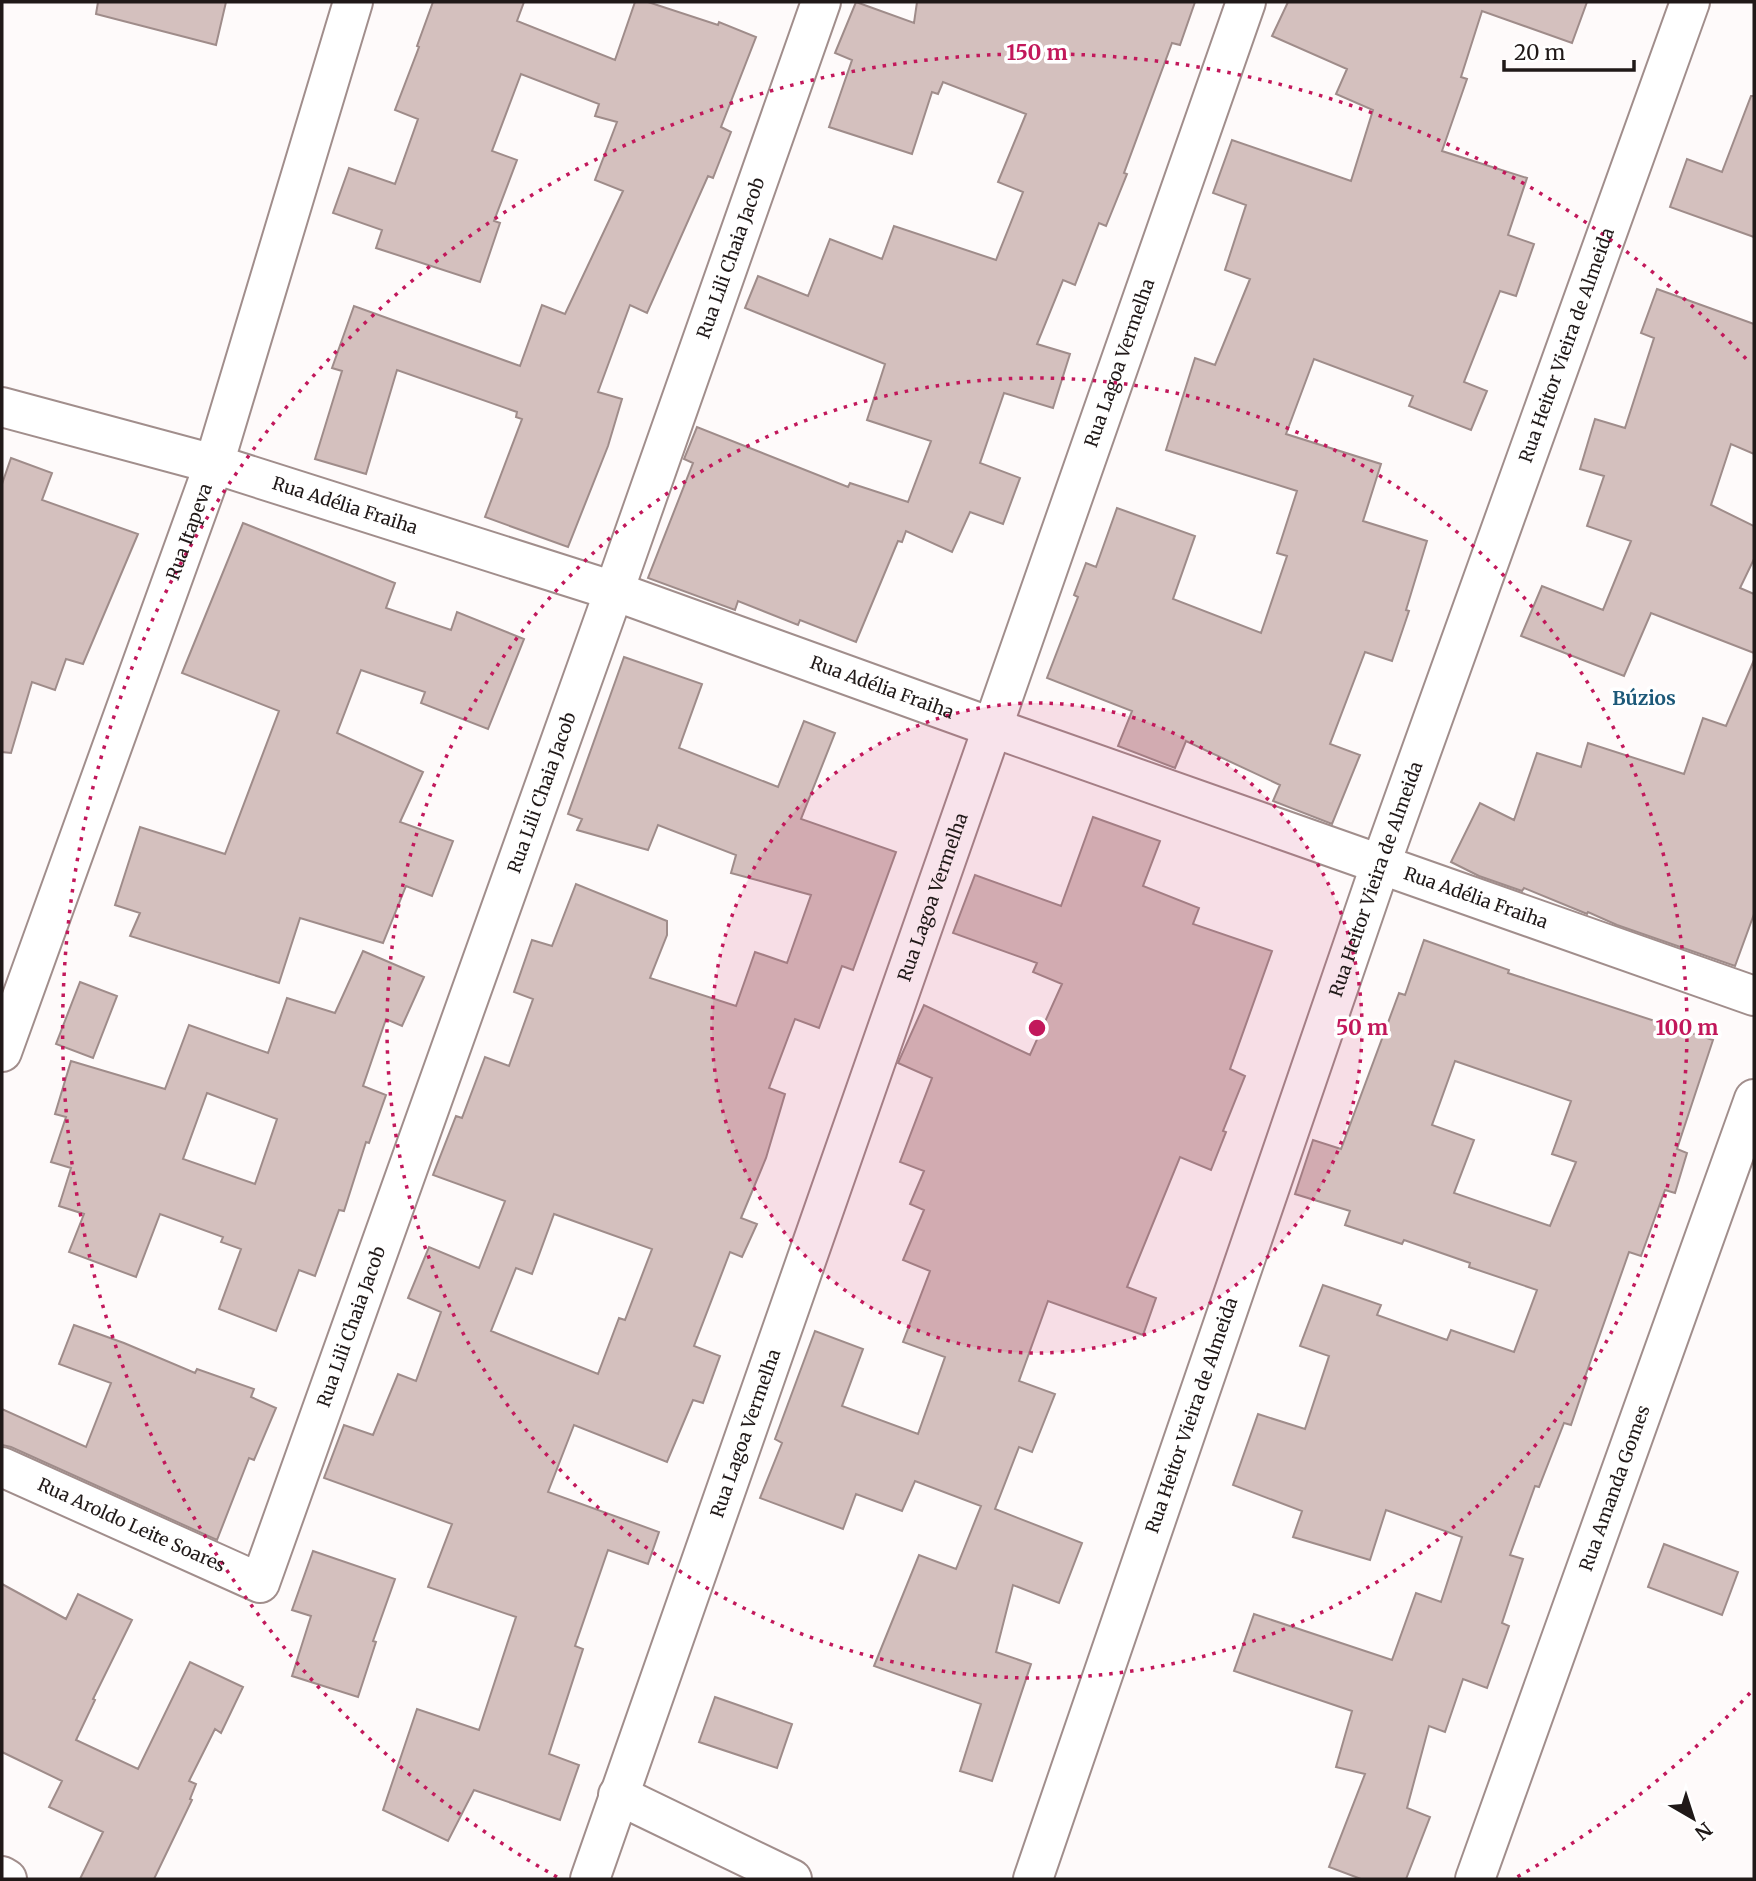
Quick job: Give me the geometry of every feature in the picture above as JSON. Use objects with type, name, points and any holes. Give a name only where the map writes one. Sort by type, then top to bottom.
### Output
[{"type":"street","name":"Rua Itapeva","points":[[2,1052],[214,464],[353,2]]},
{"type":"street","name":"Rua Lili Chaia Jacob","points":[[260,1583],[821,2]]},
{"type":"street","name":"Rua Lagoa Vermelha","points":[[590,1879],[1246,2]]},
{"type":"street","name":"Rua Heitor Vieira de Almeida","points":[[1032,1879],[1380,866],[1690,2]]},
{"type":"street","name":"Rua Adélia Fraiha","points":[[2,407],[214,464],[614,591],[1380,866],[1754,996]]},
{"type":"street","name":"Rua Amanda Gomes","points":[[1475,1879],[1754,1099]]},
{"type":"street","name":"Rua Aroldo Leite Soares","points":[[2,1467],[260,1583]]},
{"type":"street","points":[[618,1795],[792,1879]]},
{"type":"street","points":[[2,1876],[7,1879]]},
{"type":"building","points":[[98,2],[226,2],[216,45],[96,14]]},
{"type":"building","points":[[433,2],[524,2],[517,21],[615,60],[635,2],[648,2],[718,25],[719,22],[756,37],[721,127],[731,132],[713,178],[708,176],[647,313],[630,305],[598,392],[622,399],[608,446],[568,547],[485,517],[522,419],[516,417],[517,412],[397,370],[366,474],[315,459],[342,371],[332,368],[354,306],[520,366],[542,305],[565,314],[623,191],[595,180],[617,122],[595,116],[599,104],[521,74],[492,151],[517,160],[494,221],[500,223],[480,282],[376,248],[382,230],[333,213],[349,168],[395,184],[418,119],[395,110]]},
{"type":"building","points":[[856,2],[914,23],[917,2],[1195,2],[1180,45],[1172,43],[1124,173],[1127,174],[1106,226],[1099,223],[1075,285],[1063,280],[1037,344],[1070,354],[1053,408],[1004,393],[980,463],[1020,478],[1003,524],[970,512],[952,552],[906,531],[902,542],[898,541],[856,642],[800,620],[798,625],[738,601],[735,610],[648,578],[693,463],[684,459],[697,427],[848,487],[850,483],[908,502],[931,441],[867,420],[885,364],[745,308],[758,276],[808,296],[830,239],[882,259],[894,226],[996,260],[1023,192],[998,182],[1026,114],[943,82],[938,94],[932,92],[912,154],[829,127],[852,60],[835,53]]},
{"type":"building","points":[[1288,2],[1587,2],[1572,43],[1482,11],[1461,77],[1467,79],[1442,151],[1527,178],[1508,235],[1534,244],[1516,296],[1500,291],[1464,382],[1487,391],[1471,430],[1409,406],[1413,396],[1314,359],[1286,434],[1381,464],[1363,521],[1427,541],[1406,610],[1409,611],[1392,661],[1365,652],[1330,744],[1360,755],[1332,824],[1273,801],[1280,785],[1186,741],[1175,768],[1118,746],[1132,711],[1047,678],[1078,597],[1074,595],[1086,563],[1096,567],[1117,508],[1195,536],[1173,599],[1261,633],[1287,556],[1277,553],[1297,491],[1166,450],[1195,358],[1215,365],[1250,279],[1225,270],[1246,205],[1213,193],[1232,140],[1351,181],[1373,110],[1336,94],[1347,69],[1272,36]]},
{"type":"building","points":[[1751,96],[1754,96],[1754,237],[1670,207],[1687,159],[1722,172]]},
{"type":"building","points":[[1657,289],[1754,324],[1754,454],[1731,444],[1711,505],[1754,526],[1754,559],[1740,588],[1754,594],[1754,653],[1651,613],[1624,676],[1521,636],[1542,586],[1603,610],[1631,541],[1587,526],[1604,476],[1580,469],[1595,419],[1625,428],[1654,338],[1641,333]]},
{"type":"building","points":[[11,458],[52,473],[42,500],[138,534],[83,664],[66,659],[55,690],[32,682],[11,753],[2,752],[2,484]]},
{"type":"building","points":[[243,523],[395,583],[386,608],[451,630],[457,612],[524,639],[488,729],[421,703],[425,692],[361,670],[337,733],[423,772],[400,822],[453,841],[432,896],[406,886],[383,943],[300,918],[279,983],[130,936],[140,913],[115,905],[140,827],[225,854],[279,711],[182,673]]},
{"type":"building","points":[[624,657],[702,684],[679,748],[778,787],[804,721],[835,733],[801,819],[896,852],[853,970],[842,966],[819,1028],[795,1019],[769,1088],[785,1094],[766,1158],[741,1218],[757,1224],[742,1257],[730,1252],[694,1346],[720,1356],[703,1403],[693,1400],[667,1462],[574,1425],[548,1492],[659,1532],[648,1564],[608,1550],[575,1646],[583,1649],[549,1754],[579,1765],[560,1820],[474,1790],[448,1841],[383,1810],[417,1709],[479,1730],[516,1617],[428,1587],[452,1524],[324,1478],[344,1425],[373,1435],[398,1374],[416,1381],[441,1312],[408,1298],[429,1247],[479,1268],[505,1201],[433,1175],[456,1116],[462,1118],[485,1057],[509,1066],[533,999],[514,992],[532,940],[552,946],[576,884],[667,921],[667,935],[650,978],[736,1006],[755,952],[787,963],[811,895],[731,873],[736,855],[658,825],[648,850],[577,830],[582,819],[568,814]],"holes":[[[554,1214],[652,1249],[625,1320],[619,1318],[598,1374],[491,1331],[516,1268],[532,1274]]]},
{"type":"building","points":[[1754,660],[1754,914],[1735,966],[1617,925],[1588,912],[1587,914],[1524,888],[1522,891],[1479,876],[1451,862],[1480,803],[1514,820],[1537,753],[1581,767],[1588,743],[1684,774],[1703,718],[1726,726]]},
{"type":"building","points":[[1093,817],[1160,841],[1143,886],[1199,908],[1193,924],[1272,951],[1230,1069],[1245,1076],[1211,1170],[1180,1157],[1127,1287],[1156,1298],[1143,1335],[1048,1301],[1019,1381],[1055,1394],[1032,1452],[1019,1447],[995,1509],[1082,1543],[1059,1603],[1013,1585],[996,1652],[1031,1664],[992,1781],[960,1771],[981,1704],[874,1666],[919,1555],[956,1569],[981,1506],[915,1481],[902,1511],[856,1494],[843,1529],[760,1498],[782,1443],[775,1439],[815,1331],[863,1349],[842,1406],[918,1434],[945,1357],[903,1342],[930,1271],[903,1260],[924,1210],[910,1204],[924,1171],[900,1162],[932,1078],[898,1063],[924,1005],[1030,1055],[1062,984],[1033,972],[1037,963],[953,933],[975,875],[1061,906]]},
{"type":"building","points":[[1424,940],[1509,970],[1508,973],[1713,1040],[1677,1149],[1687,1153],[1675,1193],[1665,1190],[1641,1256],[1629,1252],[1571,1425],[1564,1423],[1539,1487],[1535,1486],[1510,1555],[1523,1559],[1502,1623],[1509,1626],[1487,1688],[1463,1679],[1445,1732],[1429,1726],[1407,1808],[1430,1817],[1406,1879],[1361,1879],[1329,1867],[1365,1774],[1336,1767],[1352,1711],[1234,1671],[1254,1614],[1392,1660],[1416,1593],[1441,1602],[1462,1537],[1386,1510],[1370,1560],[1293,1537],[1302,1511],[1233,1485],[1258,1414],[1305,1429],[1329,1356],[1300,1346],[1323,1285],[1381,1305],[1377,1315],[1447,1340],[1451,1330],[1514,1352],[1537,1290],[1469,1267],[1470,1263],[1404,1240],[1402,1244],[1345,1225],[1350,1211],[1295,1194],[1313,1140],[1341,1149],[1399,993],[1405,995]],"holes":[[[1455,1061],[1571,1101],[1552,1154],[1576,1162],[1550,1226],[1454,1193],[1474,1140],[1432,1125]]]},
{"type":"building","points":[[363,951],[424,977],[402,1026],[386,1019],[363,1086],[386,1095],[369,1143],[366,1142],[344,1211],[339,1210],[315,1276],[299,1270],[276,1331],[219,1309],[241,1249],[221,1242],[223,1237],[160,1214],[136,1277],[69,1252],[84,1214],[59,1206],[71,1168],[51,1162],[66,1117],[55,1114],[71,1061],[165,1089],[189,1025],[268,1053],[287,998],[335,1013]],"holes":[[[207,1093],[277,1119],[255,1184],[183,1159]]]},
{"type":"building","points":[[80,982],[117,996],[93,1058],[56,1044]]},
{"type":"building","points":[[74,1325],[195,1373],[197,1369],[254,1389],[251,1397],[276,1408],[254,1460],[249,1458],[217,1540],[2,1445],[2,1409],[86,1447],[111,1383],[59,1364]]},
{"type":"building","points":[[1664,1544],[1738,1572],[1722,1615],[1648,1587]]},
{"type":"building","points":[[313,1551],[395,1579],[373,1641],[376,1642],[358,1697],[292,1676],[311,1616],[292,1610]]},
{"type":"building","points":[[2,1584],[66,1619],[78,1594],[132,1620],[76,1740],[138,1769],[190,1662],[243,1687],[221,1733],[215,1729],[189,1781],[196,1784],[190,1799],[192,1800],[154,1879],[80,1879],[103,1832],[49,1807],[62,1781],[2,1752]]},
{"type":"building","points":[[715,1697],[792,1724],[777,1768],[699,1742]]},
{"type":"district","name":"Búzios","points":[[1644,698]]}]
